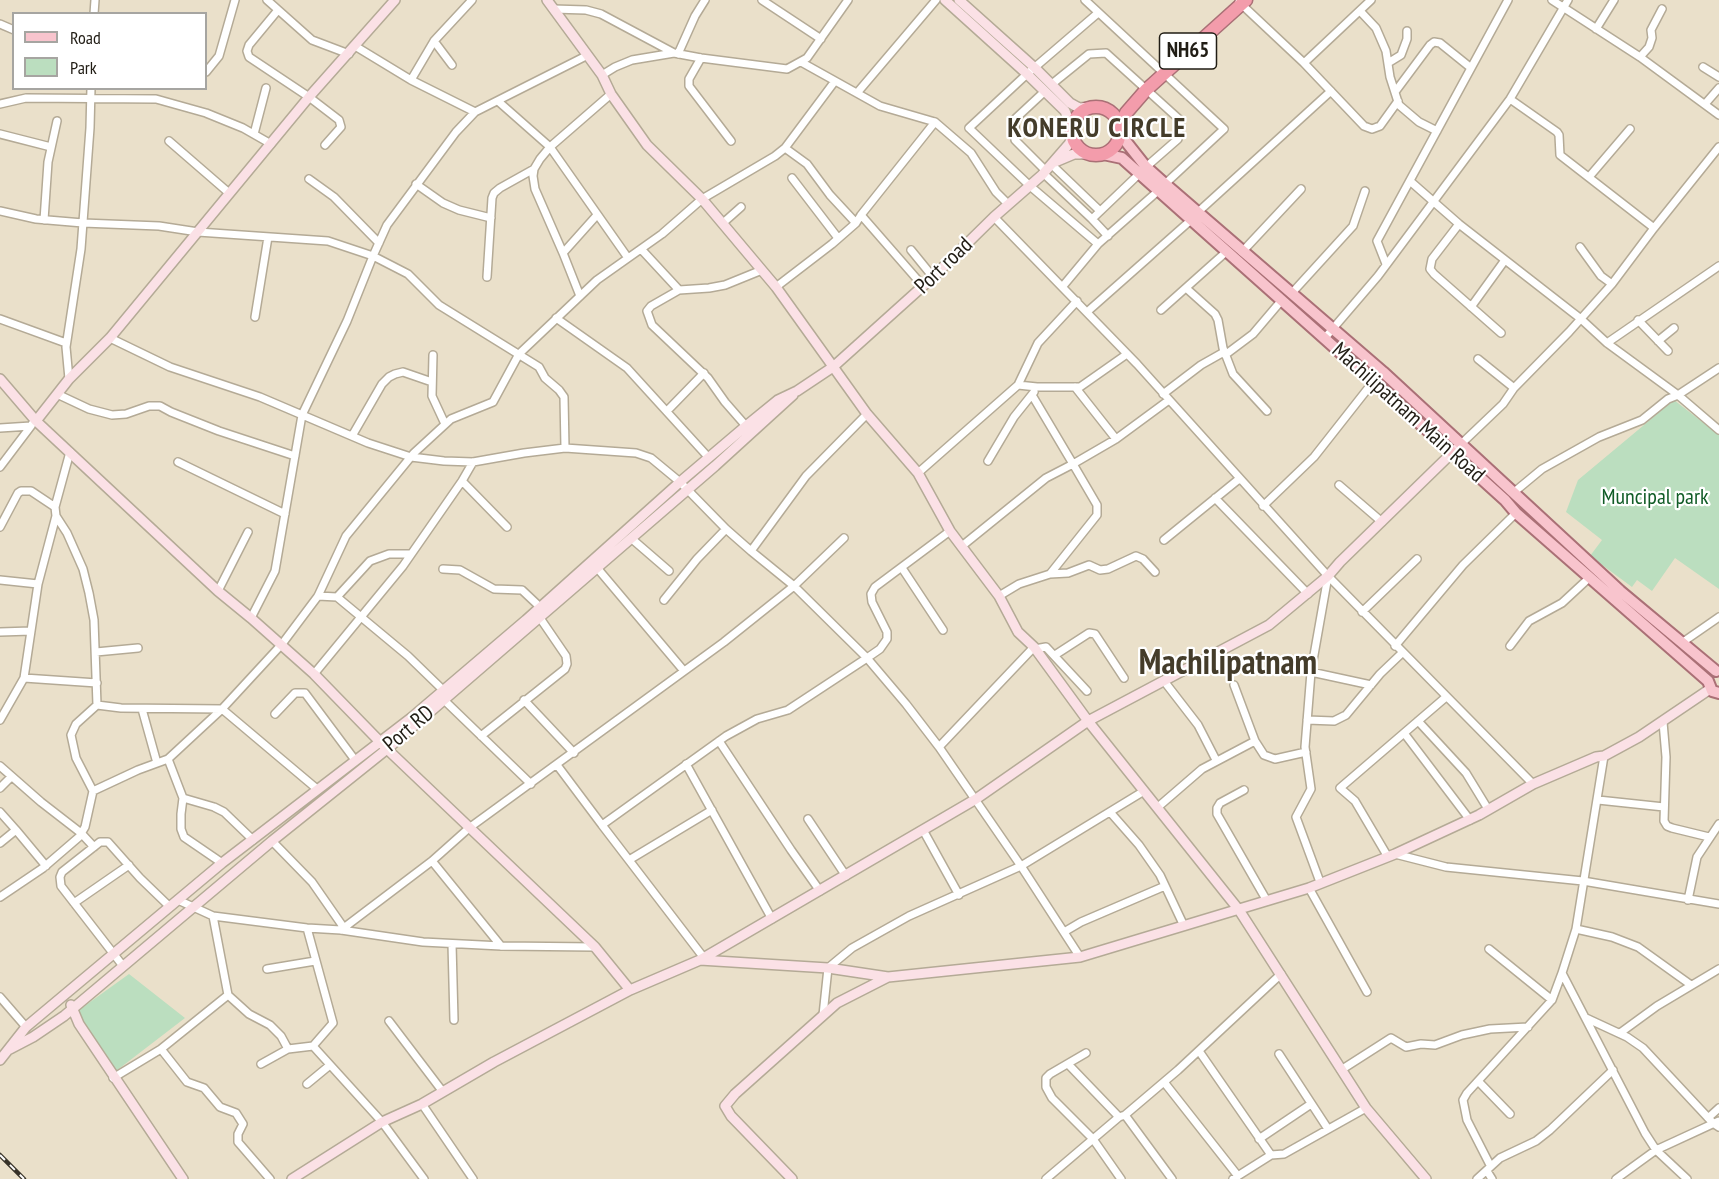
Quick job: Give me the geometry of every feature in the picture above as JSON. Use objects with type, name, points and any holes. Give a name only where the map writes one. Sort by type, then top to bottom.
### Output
[{"type":"highway","name":"NH65","points":[[1103,154],[1114,146],[1122,118],[1132,105],[1162,73],[1242,1]]},
{"type":"highway","points":[[1103,154],[1088,154],[1081,150],[1073,132],[1078,115],[1090,107],[1117,112],[1132,105]]},
{"type":"highway","points":[[1111,111],[1120,130]]},
{"type":"main road","name":"Machilipatnam Main Road","points":[[1120,130],[1143,170]]},
{"type":"main road","name":"Machilipatnam Main Road","points":[[1103,154],[1122,159],[1143,170],[1194,217],[1226,252],[1281,301],[1383,372],[1516,513],[1715,690]]},
{"type":"main road","name":"Machilipatnam Main Road","points":[[1194,217],[1242,252],[1291,294],[1373,382],[1513,493],[1620,591],[1718,671],[1711,675],[1715,690]]},
{"type":"street","points":[[207,71],[219,56],[235,0]]},
{"type":"street","points":[[0,467],[69,379],[110,338],[309,97],[395,0]]},
{"type":"street","points":[[411,80],[434,40],[472,0]]},
{"type":"street","points":[[676,53],[705,0]]},
{"type":"street","points":[[762,0],[821,39]]},
{"type":"street","points":[[549,2],[601,14],[676,53],[787,69],[807,58],[848,0]]},
{"type":"street","points":[[857,93],[936,0]]},
{"type":"street","points":[[945,0],[1031,71],[1052,84],[1070,103],[1079,108],[1090,107]]},
{"type":"street","points":[[959,0],[1031,71],[1044,92],[1065,111],[1073,132]]},
{"type":"street","points":[[1063,286],[1098,244],[1224,129],[1085,0]]},
{"type":"street","points":[[1304,63],[1371,0]]},
{"type":"street","points":[[1386,264],[1377,241],[1508,0]]},
{"type":"street","points":[[1552,0],[1640,57],[1719,115]]},
{"type":"street","points":[[1328,335],[1386,264],[1510,99],[1568,0]]},
{"type":"street","points":[[1596,29],[1614,0]]},
{"type":"street","points":[[269,1],[312,40],[348,54]]},
{"type":"street","points":[[1242,1],[1364,126],[1372,129],[1380,126],[1398,101]]},
{"type":"street","points":[[549,2],[602,75],[611,94],[647,145],[702,199],[762,270],[867,414],[918,473],[950,531],[999,596],[1018,632],[1034,648],[1088,721],[1239,909],[1366,1108],[1426,1179]]},
{"type":"street","points":[[1640,57],[1649,47],[1652,38],[1651,30],[1662,9]]},
{"type":"street","points":[[278,10],[249,45],[247,51],[249,57],[339,120],[341,127],[325,145]]},
{"type":"street","points":[[1360,11],[1376,28],[1386,51],[1399,105],[1419,122],[1437,131]]},
{"type":"street","points":[[1098,13],[969,128],[1030,186],[1098,244]]},
{"type":"street","points":[[1388,63],[1401,55],[1407,32]]},
{"type":"street","points":[[434,40],[452,64]]},
{"type":"street","points":[[1395,92],[1434,42],[1440,43],[1471,68]]},
{"type":"street","points":[[355,46],[411,80],[475,112]]},
{"type":"street","points":[[602,75],[632,60],[676,53]]},
{"type":"street","points":[[1052,84],[1089,54],[1106,53],[1180,120],[1178,139],[1099,210],[1092,219]]},
{"type":"street","points":[[251,618],[275,571],[302,414],[347,321],[387,225],[456,132],[475,112],[499,102],[586,56]]},
{"type":"street","points":[[701,58],[689,78],[689,86],[731,141]]},
{"type":"street","points":[[801,62],[880,106],[935,122],[970,153],[996,192],[1008,204]]},
{"type":"street","points":[[1703,67],[1719,77]]},
{"type":"street","points":[[93,791],[168,759],[222,709],[282,644],[318,596],[346,536],[411,457],[451,419],[493,402],[519,354],[597,280],[662,234],[702,199],[785,147],[835,81]]},
{"type":"street","points":[[254,134],[266,88]]},
{"type":"street","points":[[1705,104],[1719,88]]},
{"type":"street","points":[[69,379],[66,343],[81,249],[91,90]]},
{"type":"street","points":[[1087,312],[1331,91]]},
{"type":"street","points":[[1044,92],[1015,119],[1015,140],[1099,210]]},
{"type":"street","points":[[487,277],[494,193],[534,169],[550,147],[611,94]]},
{"type":"street","points":[[0,104],[26,98],[156,99],[206,113],[271,144]]},
{"type":"street","points":[[1510,99],[1557,132],[1560,155],[1654,228]]},
{"type":"street","points":[[499,102],[550,147],[628,258]]},
{"type":"street","points":[[44,220],[48,162],[57,121]]},
{"type":"street","points":[[776,287],[856,223],[935,122]]},
{"type":"street","points":[[1589,177],[1630,129]]},
{"type":"street","name":"Port road","points":[[797,391],[833,367],[1030,186],[1069,144],[1073,132]]},
{"type":"street","points":[[0,134],[51,147]]},
{"type":"street","points":[[169,141],[230,193]]},
{"type":"street","points":[[785,147],[807,164],[830,195],[856,223]]},
{"type":"street","points":[[292,1179],[382,1122],[422,1104],[630,990],[702,959],[976,799],[1088,721],[1269,625],[1328,576],[1503,404],[1514,388],[1612,284],[1719,147]]},
{"type":"street","name":"Port road","points":[[1048,168],[1074,154],[1088,154]]},
{"type":"street","points":[[1048,168],[1108,236]]},
{"type":"street","points":[[534,169],[535,189],[580,296]]},
{"type":"street","points":[[792,178],[838,238]]},
{"type":"street","points":[[309,179],[334,197],[379,243]]},
{"type":"street","points":[[1410,182],[1459,224],[1581,319],[1606,343],[1678,395],[1719,430]]},
{"type":"street","points":[[416,184],[442,203],[491,218]]},
{"type":"street","points":[[1242,252],[1301,189]]},
{"type":"street","points":[[1291,294],[1353,226],[1365,191]]},
{"type":"street","points":[[723,223],[741,207]]},
{"type":"street","points":[[0,211],[44,220],[159,226],[198,232],[328,241],[373,256],[408,274],[439,304],[539,367],[545,378],[562,394],[566,448]]},
{"type":"street","points":[[563,253],[597,215]]},
{"type":"street","points":[[861,215],[923,286]]},
{"type":"street","points":[[994,217],[1127,354],[1263,506],[1362,612],[1533,784]]},
{"type":"street","points":[[1459,224],[1432,259],[1431,269],[1502,333]]},
{"type":"street","points":[[255,317],[268,237]]},
{"type":"street","points":[[1580,247],[1601,276],[1612,284]]},
{"type":"street","points":[[641,249],[679,290]]},
{"type":"street","points":[[910,250],[933,277]]},
{"type":"street","points":[[1161,310],[1226,252]]},
{"type":"street","points":[[1471,307],[1505,260]]},
{"type":"street","points":[[1606,343],[1719,266]]},
{"type":"street","points":[[746,426],[704,373],[652,325],[647,311],[651,306],[679,290],[725,285],[762,270]]},
{"type":"street","points":[[1186,288],[1215,314],[1224,353],[1233,374],[1267,411]]},
{"type":"street","points":[[918,473],[1018,385],[1038,343],[1077,301]]},
{"type":"street","points":[[1163,394],[1194,370],[1253,334],[1281,301]]},
{"type":"street","points":[[556,318],[627,368],[709,458]]},
{"type":"street","points":[[0,319],[66,343]]},
{"type":"street","points":[[1638,320],[1668,351]]},
{"type":"street","points":[[1658,341],[1674,328]]},
{"type":"street","points":[[110,338],[170,367],[260,397],[352,436],[411,457],[473,462],[566,448],[636,453],[651,459],[680,482],[726,529],[794,586],[867,658],[939,747],[1080,957]]},
{"type":"street","points":[[1018,385],[1080,387],[1127,354]]},
{"type":"street","points":[[433,355],[432,396],[445,424]]},
{"type":"street","points":[[1478,358],[1514,388]]},
{"type":"street","points":[[1513,493],[1542,469],[1599,437],[1642,420],[1668,399],[1719,368]]},
{"type":"street","points":[[352,436],[382,384],[389,377],[403,372],[432,382]]},
{"type":"street","points":[[668,411],[704,373]]},
{"type":"street","points":[[0,380],[33,423],[70,452],[218,591],[314,674],[384,746],[595,947],[630,990]]},
{"type":"street","points":[[1263,506],[1314,457],[1373,382]]},
{"type":"street","points":[[988,460],[1014,417],[1037,387]]},
{"type":"street","points":[[1075,387],[1116,439]]},
{"type":"street","points":[[0,1060],[26,1027],[222,863],[355,760],[384,746],[444,695],[680,482],[777,400],[797,391]]},
{"type":"street","name":"Port RD","points":[[444,695],[598,569],[778,411],[797,391]]},
{"type":"street","points":[[57,394],[89,409],[112,415],[126,414],[149,406],[160,406],[219,431],[295,456]]},
{"type":"street","points":[[1032,395],[1099,510],[1050,574]]},
{"type":"street","points":[[962,546],[1046,478],[1116,439],[1169,400]]},
{"type":"street","points":[[752,551],[806,476],[867,414]]},
{"type":"street","points":[[0,428],[33,423]]},
{"type":"street","points":[[0,720],[24,678],[38,584],[70,452]]},
{"type":"street","points":[[178,462],[285,514]]},
{"type":"street","points":[[314,674],[411,554],[473,462]]},
{"type":"street","points":[[1164,540],[1239,479]]},
{"type":"street","points":[[462,481],[507,527]]},
{"type":"street","points":[[1339,485],[1382,522]]},
{"type":"street","points":[[0,527],[21,490],[31,491],[55,507]]},
{"type":"street","points":[[1215,498],[1308,594]]},
{"type":"street","points":[[1395,646],[1463,565],[1516,513]]},
{"type":"street","points":[[0,897],[67,849],[85,827],[93,791],[76,758],[71,735],[76,724],[97,705],[94,620],[83,569],[56,516]]},
{"type":"street","points":[[664,600],[697,559],[726,529]]},
{"type":"street","points":[[602,825],[719,741],[757,718],[789,710],[880,649],[887,639],[887,632],[872,602],[875,587],[950,531]]},
{"type":"street","points":[[218,591],[248,532]]},
{"type":"street","points":[[343,929],[432,861],[470,828],[684,671],[794,586],[844,538]]},
{"type":"street","points":[[632,539],[669,571]]},
{"type":"street","points":[[338,597],[370,561],[389,554],[411,554]]},
{"type":"street","points":[[999,596],[1019,584],[1050,574],[1068,573],[1089,566],[1100,570],[1108,569],[1136,555],[1155,572]]},
{"type":"street","points":[[1362,612],[1417,559]]},
{"type":"street","points":[[902,568],[944,630]]},
{"type":"street","points":[[443,569],[460,570],[494,589],[522,590],[540,606]]},
{"type":"street","points":[[598,569],[684,671]]},
{"type":"street","points":[[1320,882],[1296,817],[1311,789],[1306,752],[1307,720],[1311,672],[1328,576]]},
{"type":"street","points":[[1510,646],[1529,621],[1562,603],[1589,578]]},
{"type":"street","points":[[0,580],[38,584]]},
{"type":"street","points":[[318,596],[338,597],[361,616],[444,695],[481,736],[531,784]]},
{"type":"street","points":[[1683,642],[1719,617]]},
{"type":"street","points":[[481,736],[565,669],[566,656],[540,618]]},
{"type":"street","points":[[0,632],[31,631]]},
{"type":"street","points":[[1055,656],[1089,633],[1095,634],[1124,678]]},
{"type":"street","points":[[939,747],[1034,648],[1046,647],[1087,691]]},
{"type":"street","points":[[96,652],[138,648]]},
{"type":"street","points":[[1307,720],[1334,721],[1341,718],[1402,653]]},
{"type":"street","points":[[1311,672],[1371,686]]},
{"type":"street","points":[[24,678],[97,683]]},
{"type":"street","points":[[1164,681],[1194,719],[1216,760]]},
{"type":"street","points":[[1234,685],[1255,741],[1264,755],[1270,759],[1306,752]]},
{"type":"street","points":[[557,765],[702,959],[828,968],[888,977],[1080,957],[1309,888],[1470,820],[1533,784],[1596,757],[1604,756],[1640,737],[1715,690]]},
{"type":"street","points":[[275,714],[295,693],[305,693],[355,760]]},
{"type":"street","points":[[1446,697],[1340,788],[1355,801],[1391,855],[1446,867],[1583,881],[1719,904]]},
{"type":"street","points":[[524,700],[574,753]]},
{"type":"street","points":[[0,704],[7,709]]},
{"type":"street","points":[[97,705],[142,709],[222,709],[317,789]]},
{"type":"street","points":[[142,709],[157,763]]},
{"type":"street","points":[[1418,721],[1466,773],[1488,809]]},
{"type":"street","points":[[1663,722],[1666,757],[1663,816],[1667,826],[1709,837]]},
{"type":"street","points":[[1404,733],[1470,820]]},
{"type":"street","points":[[719,741],[790,850],[820,891]]},
{"type":"street","points":[[1158,807],[1189,779],[1216,760],[1255,741]]},
{"type":"street","name":"Port RD","points":[[8,1050],[33,1038],[74,1008],[384,746]]},
{"type":"street","points":[[1492,1179],[1467,1120],[1463,1100],[1552,1000],[1575,929],[1604,756]]},
{"type":"street","points":[[168,759],[183,798],[180,814],[184,837],[222,863]]},
{"type":"street","points":[[686,764],[772,919]]},
{"type":"street","points":[[0,766],[81,833],[94,847]]},
{"type":"street","points":[[0,788],[11,777]]},
{"type":"street","points":[[1244,790],[1220,803],[1217,814],[1267,901]]},
{"type":"street","points":[[823,1015],[828,968],[852,948],[909,916],[1021,866],[1144,791]]},
{"type":"street","points":[[183,798],[224,812],[253,840]]},
{"type":"street","points":[[1598,800],[1664,807]]},
{"type":"street","points":[[629,860],[712,810]]},
{"type":"street","points":[[0,812],[46,866]]},
{"type":"street","points":[[1110,812],[1139,845],[1165,886],[1184,926]]},
{"type":"street","points":[[808,819],[846,876]]},
{"type":"street","points":[[1688,900],[1697,857],[1719,824]]},
{"type":"street","points":[[0,843],[16,830]]},
{"type":"street","points":[[923,830],[959,895]]},
{"type":"street","points":[[272,841],[312,882],[343,929]]},
{"type":"street","points":[[123,966],[61,886],[62,872],[100,842],[108,842],[129,865],[174,903],[194,906],[213,916],[307,928],[343,929],[423,942],[595,947]]},
{"type":"street","points":[[432,861],[501,946]]},
{"type":"street","points":[[74,903],[129,865]]},
{"type":"street","points":[[1064,932],[1081,922],[1165,886]]},
{"type":"street","points":[[1309,888],[1367,992]]},
{"type":"street","points":[[213,916],[228,995],[249,1014],[270,1025],[281,1036],[288,1048]]},
{"type":"street","points":[[261,1064],[288,1048],[312,1046],[333,1023],[307,928]]},
{"type":"street","points":[[1575,929],[1612,937],[1638,947],[1691,985]]},
{"type":"street","points":[[452,944],[454,1020]]},
{"type":"street","points":[[1489,949],[1552,1000]]},
{"type":"street","points":[[267,969],[315,961]]},
{"type":"street","points":[[1620,1033],[1657,1006],[1719,969]]},
{"type":"street","points":[[1562,973],[1645,1132],[1656,1150],[1687,1179]]},
{"type":"street","points":[[1046,1179],[1164,1082],[1281,974]]},
{"type":"street","points":[[792,1179],[731,1116],[725,1106],[735,1094],[837,1003],[888,977]]},
{"type":"street","points":[[113,1078],[161,1050],[228,995]]},
{"type":"street","points":[[64,996],[74,1008],[79,1024],[113,1078],[183,1179]]},
{"type":"street","points":[[0,997],[26,1027]]},
{"type":"street","points":[[54,1004],[64,1016],[79,1024]]},
{"type":"street","points":[[1586,1018],[1620,1033],[1643,1048],[1715,1122]]},
{"type":"street","points":[[389,1021],[443,1092]]},
{"type":"street","points":[[1341,1070],[1391,1038],[1406,1047],[1422,1044],[1435,1045],[1462,1035],[1490,1029],[1528,1027]]},
{"type":"street","points":[[312,1046],[382,1122],[424,1179]]},
{"type":"street","points":[[161,1050],[187,1082],[204,1088],[220,1107],[236,1113],[243,1124],[238,1134],[238,1142],[270,1179]]},
{"type":"street","points":[[1199,1050],[1270,1155]]},
{"type":"street","points":[[1086,1053],[1046,1078],[1046,1087],[1052,1098],[1093,1139],[1121,1179]]},
{"type":"street","points":[[1279,1054],[1328,1129]]},
{"type":"street","points":[[1068,1064],[1122,1116],[1172,1179]]},
{"type":"street","points":[[307,1084],[330,1065]]},
{"type":"street","points":[[1477,1179],[1500,1158],[1543,1135],[1613,1070]]},
{"type":"street","points":[[1478,1081],[1510,1114]]},
{"type":"street","points":[[1164,1082],[1236,1178],[1270,1155],[1284,1154],[1366,1108]]},
{"type":"street","points":[[422,1104],[473,1179]]},
{"type":"street","points":[[1259,1139],[1311,1104]]},
{"type":"street","points":[[1616,1179],[1656,1150],[1715,1122],[1719,1108]]},
{"type":"green space","name":"Muncipal park","points":[[1674,400],[1719,435],[1719,589],[1675,558],[1652,591],[1637,580],[1632,587],[1590,556],[1602,540],[1566,512],[1578,480]]},
{"type":"green space","points":[[129,974],[185,1018],[116,1071],[81,1019],[79,1010]]},
{"type":"railway","points":[[0,1155],[24,1179]]},
{"type":"district","name":"KONERU CIRCLE","points":[[1097,129]]},
{"type":"district","name":"Machilipatnam","points":[[1228,664]]}]
